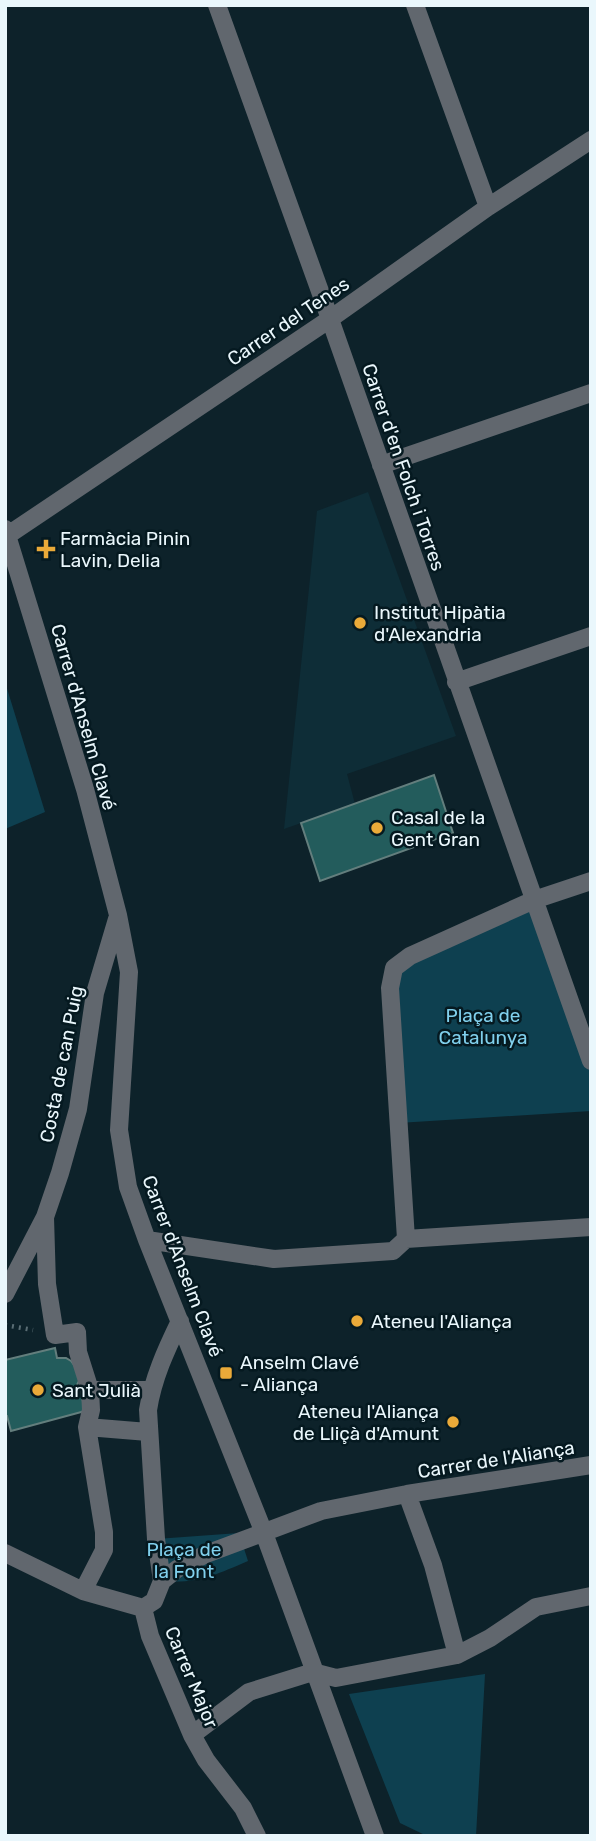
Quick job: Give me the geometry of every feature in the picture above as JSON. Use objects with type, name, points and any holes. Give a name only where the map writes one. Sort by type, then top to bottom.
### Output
[{"type":"street","name":"Carrer d'en Folch i Torres","points":[[217,5],[591,1061]]},
{"type":"street","points":[[415,5],[488,208]]},
{"type":"street","name":"Carrer del Tenes","points":[[7,532],[330,319],[488,208],[591,140]]},
{"type":"street","points":[[381,465],[591,393]]},
{"type":"street","name":"Carrer d'Anselm Clavé","points":[[7,532],[85,789],[118,915],[129,972],[119,1130],[128,1187],[264,1533],[375,1836]]},
{"type":"street","points":[[456,682],[591,636]]},
{"type":"street","points":[[406,1239],[390,988],[394,968],[410,956],[534,900],[591,881]]},
{"type":"street","name":"Costa de can Puig","points":[[5,1294],[10,1289],[45,1217],[78,1109],[96,993],[118,915]]},
{"type":"street","points":[[45,1217],[47,1284],[55,1335],[77,1332],[78,1352],[90,1390],[91,1410],[87,1427],[104,1532],[104,1550],[83,1591]]},
{"type":"street","points":[[147,1240],[274,1259],[393,1251],[406,1239],[591,1227]]},
{"type":"street","points":[[162,1581],[156,1539],[148,1410],[151,1390],[164,1353],[180,1321]]},
{"type":"street","points":[[90,1390],[151,1390]]},
{"type":"street","points":[[87,1427],[148,1432]]},
{"type":"street","name":"Carrer de l'Aliança","points":[[162,1581],[177,1569],[206,1554],[264,1533],[288,1521],[321,1511],[407,1494],[591,1465]]},
{"type":"street","name":"Carrer de l'Aliança","points":[[407,1494],[433,1565],[457,1655]]},
{"type":"street","points":[[5,1553],[83,1591],[143,1608]]},
{"type":"street","name":"Carrer Major","points":[[162,1581],[154,1601],[143,1608],[150,1636],[192,1735],[206,1760],[243,1808],[257,1836]]},
{"type":"street","points":[[192,1735],[248,1692],[313,1672],[336,1678],[457,1655],[491,1638],[536,1607],[591,1596]]},
{"type":"shaded area","name":"Institut Hipàtia d'Alexandria","points":[[368,492],[456,736],[347,774],[355,804],[284,829],[317,511]]},
{"type":"green space","points":[[5,682],[45,812],[5,829]]},
{"type":"green space","name":"Plaça de Catalunya","points":[[534,900],[591,1061],[591,1111],[398,1123],[390,988],[410,956]]},
{"type":"green space","name":"Plaça de la Font","points":[[239,1533],[248,1561],[196,1580],[162,1581],[156,1539]]},
{"type":"green space","points":[[485,1674],[476,1836],[427,1836],[400,1823],[349,1694]]},
{"type":"building","name":"Casal de la Gent Gran","points":[[434,775],[453,833],[320,881],[301,823]]},
{"type":"building","name":"Sant Julià","points":[[55,1348],[57,1358],[66,1358],[77,1369],[80,1379],[76,1387],[67,1391],[80,1388],[85,1411],[11,1431],[5,1416],[5,1360]]},
{"type":"place","name":"Farmàcia Pinin Lavin, Delia","points":[[46,549]]},
{"type":"place","name":"Institut Hipàtia d'Alexandria","points":[[360,623]]},
{"type":"place","name":"Casal de la Gent Gran","points":[[377,828]]},
{"type":"place","name":"Ateneu l'Aliança","points":[[357,1321]]},
{"type":"place","name":"Anselm Clavé - Aliança","points":[[226,1373]]},
{"type":"place","name":"Sant Julià","points":[[38,1390]]},
{"type":"place","name":"Ateneu l'Aliança de Lliçà d'Amunt","points":[[453,1422]]}]
